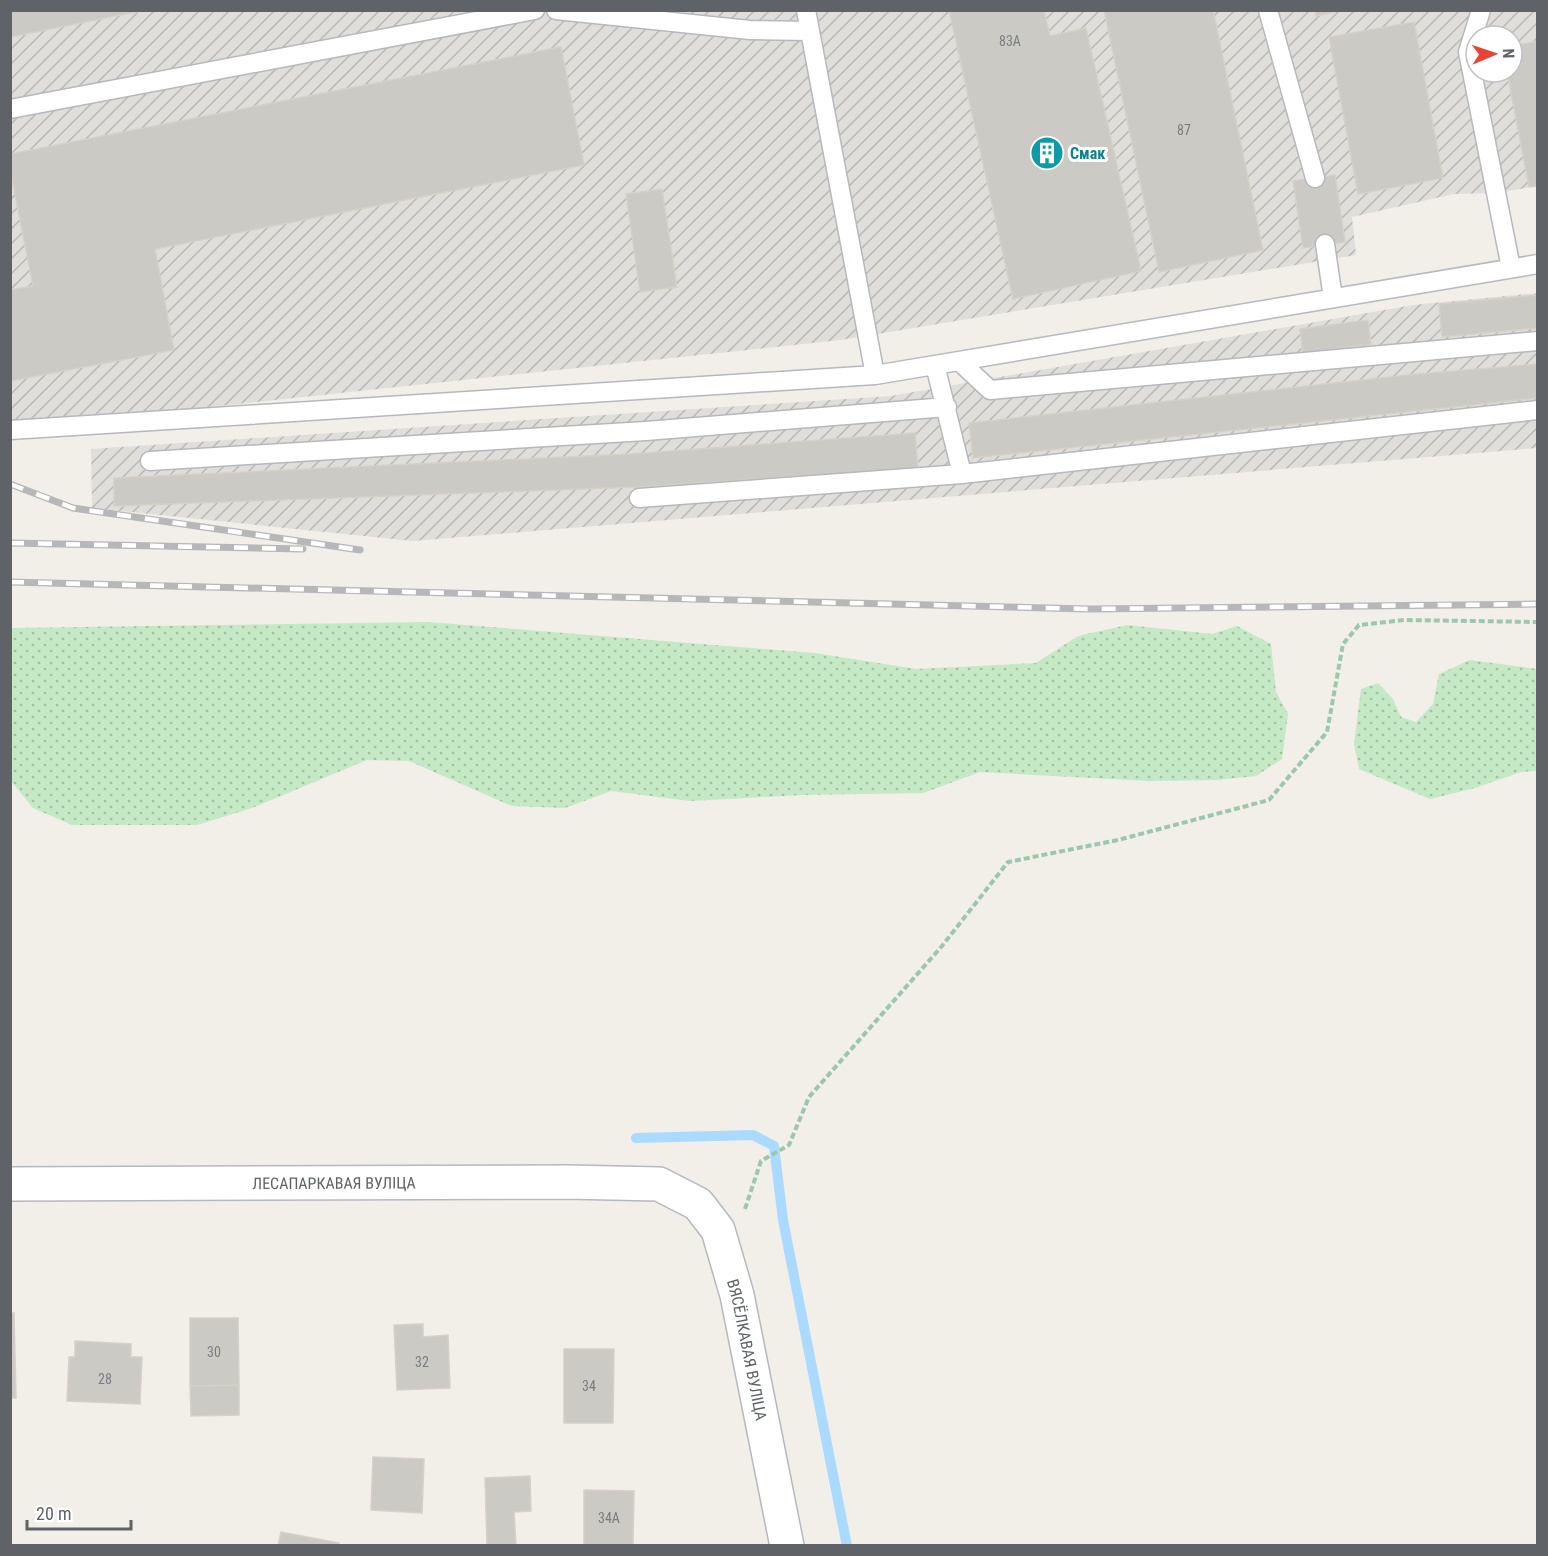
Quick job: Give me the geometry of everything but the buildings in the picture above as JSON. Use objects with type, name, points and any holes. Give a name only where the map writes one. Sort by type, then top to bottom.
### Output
[{"type":"street","name":"ЛЕСАПАРКАВАЯ ВУЛІЦА","points":[[10,1184],[567,1182],[659,1184]]},
{"type":"street","name":"ВЯСЁЛКАВАЯ ВУЛІЦА","points":[[659,1184],[698,1204],[718,1230],[737,1295],[787,1545]]},
{"type":"lane","points":[[10,109],[534,10]]},
{"type":"lane","points":[[556,10],[750,30],[810,31]]},
{"type":"lane","points":[[806,10],[875,375]]},
{"type":"lane","points":[[1268,10],[1315,178]]},
{"type":"lane","points":[[1481,10],[1468,52],[1511,268]]},
{"type":"lane","points":[[1325,244],[1333,298]]},
{"type":"lane","points":[[10,430],[875,375],[1538,264]]},
{"type":"lane","points":[[959,361],[990,390],[1538,341]]},
{"type":"lane","points":[[935,365],[962,474]]},
{"type":"lane","points":[[150,462],[646,431],[947,407]]},
{"type":"lane","points":[[639,498],[962,474],[1538,410]]},
{"type":"path","points":[[761,1161],[789,1145],[809,1097],[942,946],[1008,862],[1118,840],[1269,800],[1327,732],[1343,644],[1359,625],[1404,620],[1538,622]]},
{"type":"shaded area","points":[[10,11],[1537,11],[1537,186],[1496,193],[1454,194],[1352,217],[1356,255],[841,340],[11,428]]},
{"type":"shaded area","points":[[1537,293],[1537,448],[413,541],[92,508],[91,449],[891,396],[1413,305]]},
{"type":"green space","points":[[428,622],[815,653],[916,669],[1036,663],[1078,636],[1127,625],[1212,634],[1237,626],[1271,644],[1276,692],[1288,714],[1282,759],[1256,776],[1216,780],[1149,781],[980,772],[923,793],[802,795],[690,801],[611,791],[565,808],[512,806],[409,761],[367,760],[252,808],[197,825],[72,825],[33,808],[11,781],[11,628]]},
{"type":"green space","points":[[1470,660],[1537,669],[1537,771],[1521,772],[1475,788],[1430,799],[1359,769],[1354,744],[1361,689],[1378,683],[1393,699],[1401,717],[1416,722],[1433,704],[1439,674]]},
{"type":"waterway","points":[[636,1138],[753,1135],[774,1146],[783,1220],[847,1546]]},
{"type":"railway","points":[[10,484],[73,508],[360,550]]},
{"type":"railway","points":[[10,543],[303,549]]},
{"type":"railway","points":[[10,582],[1090,609],[1538,604]]},
{"type":"place","name":"Смак","points":[[1047,153]]}]
